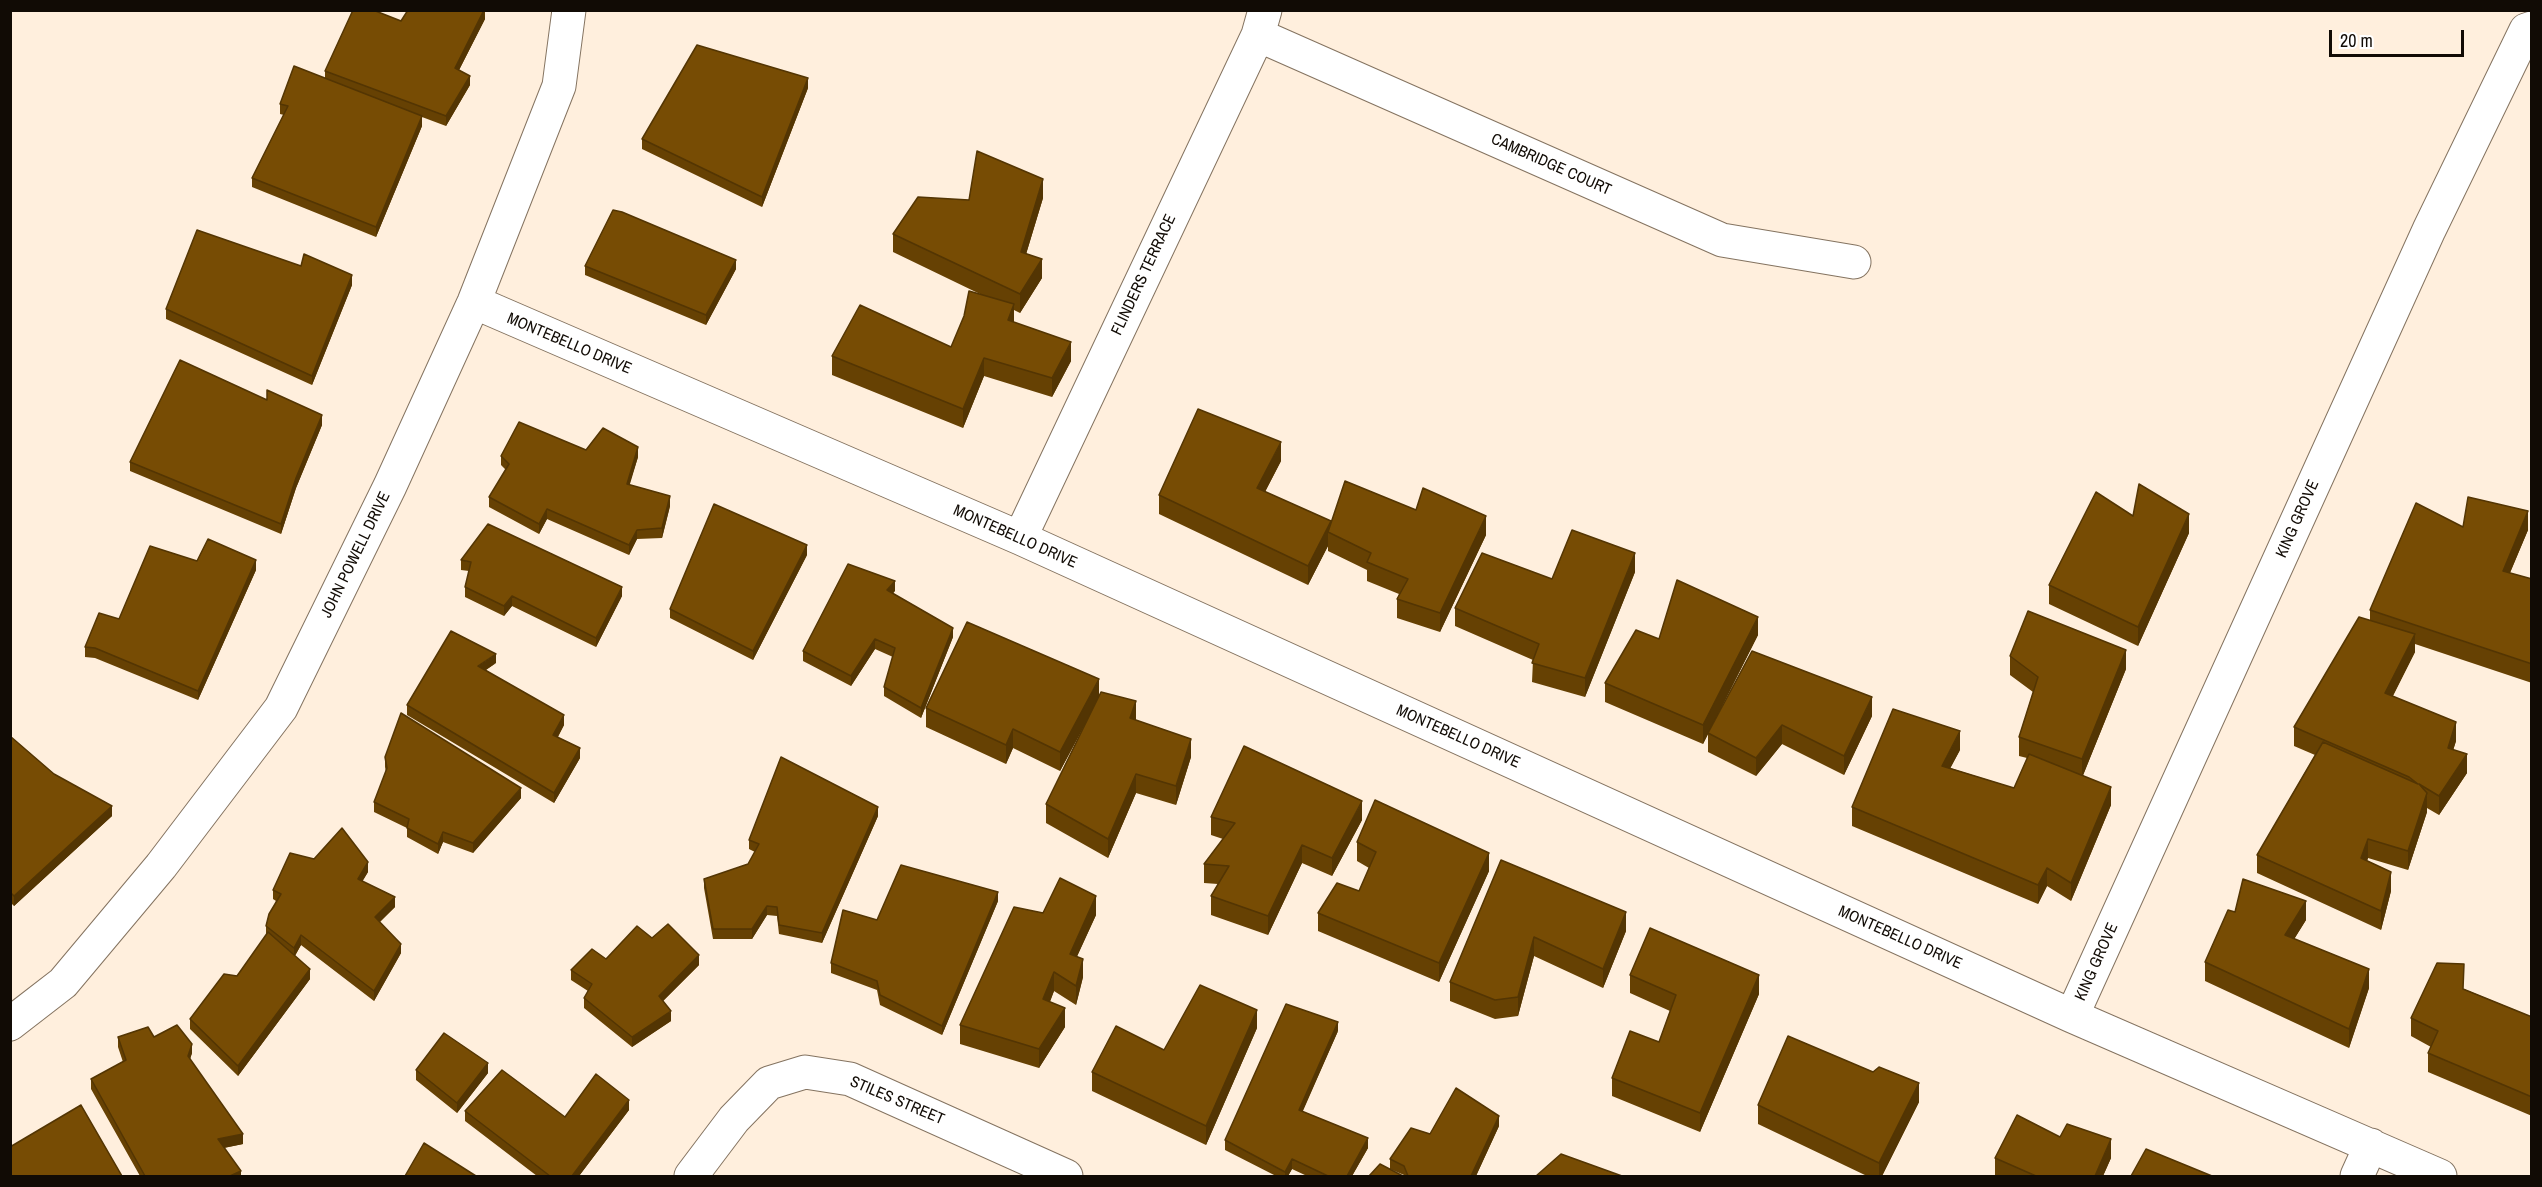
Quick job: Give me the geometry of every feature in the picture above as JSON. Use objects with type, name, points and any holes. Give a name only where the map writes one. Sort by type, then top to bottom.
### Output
[{"type":"street","name":"JOHN POWELL DRIVE","points":[[10,1024],[63,983],[161,866],[281,708],[390,486],[474,302],[559,86],[568,10]]},
{"type":"street","name":"CAMBRIDGE COURT","points":[[1262,23],[1722,240],[1854,262]]},
{"type":"street","name":"FLINDERS TERRACE","points":[[1020,538],[1262,23]]},
{"type":"street","name":"KING GROVE","points":[[2072,1016],[2429,230],[2526,30],[2532,28]]},
{"type":"street","name":"MONTEBELLO DRIVE","points":[[474,302],[1020,538],[2072,1016],[2440,1176]]},
{"type":"street","name":"STILES STREET","points":[[691,1176],[735,1119],[769,1083],[805,1072],[850,1079],[1066,1176]]},
{"type":"street","points":[[2357,1176],[2372,1145]]},
{"type":"building","points":[[353,10],[373,10],[401,21],[408,10],[484,10],[455,68],[470,76],[446,116],[325,71]]},
{"type":"building","points":[[697,45],[808,78],[762,197],[642,139]]},
{"type":"building","points":[[294,66],[422,116],[376,227],[252,178],[288,106],[280,104]]},
{"type":"building","points":[[977,151],[1043,179],[1021,252],[1042,259],[1020,294],[893,234],[918,197],[969,200]]},
{"type":"building","points":[[613,210],[736,260],[706,315],[585,266]]},
{"type":"building","points":[[197,230],[301,266],[304,254],[352,275],[312,376],[166,309]]},
{"type":"building","points":[[969,291],[1014,304],[1008,320],[1071,342],[1052,378],[984,358],[963,409],[832,356],[860,305],[951,347],[964,316]]},
{"type":"building","points":[[180,360],[267,400],[267,390],[322,415],[296,478],[281,524],[130,462]]},
{"type":"building","points":[[1198,409],[1281,442],[1257,488],[1331,521],[1308,566],[1159,495]]},
{"type":"building","points":[[519,422],[586,450],[603,428],[638,447],[627,484],[670,496],[662,528],[637,530],[629,545],[547,509],[539,524],[489,497],[509,464],[501,456]]},
{"type":"building","points":[[1345,481],[1416,510],[1423,488],[1486,516],[1440,613],[1397,599],[1408,579],[1367,562],[1371,553],[1328,532]]},
{"type":"building","points":[[2139,484],[2189,514],[2138,627],[2049,585],[2096,492],[2133,516]]},
{"type":"building","points":[[2468,497],[2528,511],[2503,571],[2532,579],[2532,664],[2370,610],[2416,503],[2463,527]]},
{"type":"building","points":[[714,504],[807,545],[753,651],[670,609]]},
{"type":"building","points":[[488,524],[622,587],[596,638],[512,596],[504,606],[465,587],[471,562],[461,560]]},
{"type":"building","points":[[1572,530],[1635,553],[1585,678],[1532,663],[1539,644],[1455,608],[1482,553],[1552,579]]},
{"type":"building","points":[[208,539],[256,560],[198,691],[95,648],[85,647],[99,613],[119,619],[150,546],[197,561]]},
{"type":"building","points":[[848,564],[895,581],[887,590],[953,628],[921,708],[884,687],[895,648],[875,639],[851,676],[803,651]]},
{"type":"building","points":[[1677,580],[1758,617],[1703,725],[1605,683],[1636,630],[1659,639]]},
{"type":"building","points":[[2028,611],[2126,650],[2082,759],[2019,737],[2038,677],[2010,656]]},
{"type":"building","points":[[2359,617],[2415,634],[2385,693],[2456,722],[2448,748],[2467,754],[2439,796],[2419,784],[2427,793],[2408,851],[2368,839],[2361,858],[2391,872],[2381,911],[2257,855],[2323,742],[2418,784],[2409,777],[2294,727]]},
{"type":"building","points":[[967,622],[1099,679],[1060,752],[1013,729],[1006,745],[926,708]]},
{"type":"building","points":[[451,631],[496,654],[478,666],[564,715],[553,735],[580,748],[554,793],[407,705]]},
{"type":"building","points":[[1752,651],[1872,697],[1844,756],[1782,725],[1756,758],[1708,733]]},
{"type":"building","points":[[1101,692],[1136,701],[1130,718],[1191,739],[1176,786],[1136,774],[1108,839],[1046,804]]},
{"type":"building","points":[[1893,709],[1960,731],[1942,766],[2014,788],[2029,754],[2111,787],[2071,883],[2047,868],[2038,885],[1852,807]]},
{"type":"building","points":[[401,713],[521,788],[473,843],[443,832],[438,844],[407,828],[409,819],[374,802],[387,768],[385,757]]},
{"type":"building","points":[[10,736],[54,774],[112,806],[14,896],[10,892]]},
{"type":"building","points":[[1244,746],[1362,801],[1332,858],[1302,845],[1268,916],[1211,896],[1229,866],[1204,864],[1235,823],[1211,817]]},
{"type":"building","points":[[781,757],[878,807],[822,933],[779,925],[777,907],[767,906],[752,929],[713,929],[704,879],[748,864],[759,844],[749,840]]},
{"type":"building","points":[[1375,800],[1489,853],[1439,963],[1318,913],[1337,883],[1359,891],[1376,852],[1357,842]]},
{"type":"building","points":[[342,828],[368,862],[358,879],[395,897],[375,917],[401,944],[374,991],[301,935],[294,948],[266,926],[269,914],[281,894],[273,890],[290,853],[314,859]]},
{"type":"building","points":[[1501,860],[1626,912],[1603,969],[1534,937],[1518,997],[1495,1000],[1450,982]]},
{"type":"building","points":[[901,865],[998,892],[942,1026],[880,995],[877,981],[831,963],[843,910],[877,920]]},
{"type":"building","points":[[1060,878],[1096,896],[1070,954],[1083,959],[1076,986],[1054,972],[1043,999],[1065,1008],[1039,1049],[960,1025],[1014,907],[1043,913]]},
{"type":"building","points":[[2243,879],[2306,901],[2285,935],[2369,969],[2349,1029],[2205,962],[2228,910],[2235,912]]},
{"type":"building","points":[[668,924],[699,955],[659,996],[671,1011],[632,1037],[584,998],[592,984],[571,970],[592,949],[606,959],[637,926],[652,938]]},
{"type":"building","points":[[1650,928],[1759,975],[1700,1113],[1612,1078],[1630,1031],[1659,1042],[1676,995],[1630,975]]},
{"type":"building","points":[[268,932],[310,969],[238,1066],[190,1019],[224,974],[237,976]]},
{"type":"building","points":[[2437,963],[2464,964],[2463,989],[2532,1017],[2532,1097],[2428,1053],[2438,1031],[2411,1018]]},
{"type":"building","points":[[1200,985],[1257,1010],[1206,1126],[1092,1072],[1116,1026],[1164,1050]]},
{"type":"building","points":[[1286,1004],[1338,1022],[1299,1110],[1368,1138],[1347,1176],[1328,1176],[1292,1159],[1285,1172],[1225,1140]]},
{"type":"building","points":[[177,1025],[192,1044],[188,1056],[243,1134],[218,1139],[241,1171],[230,1176],[145,1176],[91,1079],[126,1060],[118,1037],[148,1027],[154,1037]]},
{"type":"building","points":[[444,1033],[488,1063],[457,1103],[416,1070]]},
{"type":"building","points":[[1788,1036],[1873,1072],[1879,1067],[1919,1083],[1879,1163],[1758,1105]]},
{"type":"building","points":[[502,1070],[565,1117],[596,1074],[629,1100],[572,1176],[550,1176],[465,1111]]},
{"type":"building","points":[[1456,1088],[1499,1116],[1471,1176],[1408,1176],[1404,1166],[1390,1159],[1411,1128],[1430,1134]]},
{"type":"building","points":[[81,1105],[122,1176],[10,1176],[10,1147]]},
{"type":"building","points":[[2017,1115],[2060,1137],[2067,1124],[2111,1139],[2095,1176],[2036,1176],[1995,1158]]},
{"type":"building","points":[[424,1143],[476,1176],[405,1176]]},
{"type":"building","points":[[2146,1149],[2212,1176],[2131,1176]]},
{"type":"building","points":[[1561,1154],[1622,1176],[1536,1176]]},
{"type":"building","points":[[1380,1164],[1403,1176],[1369,1176]]}]
